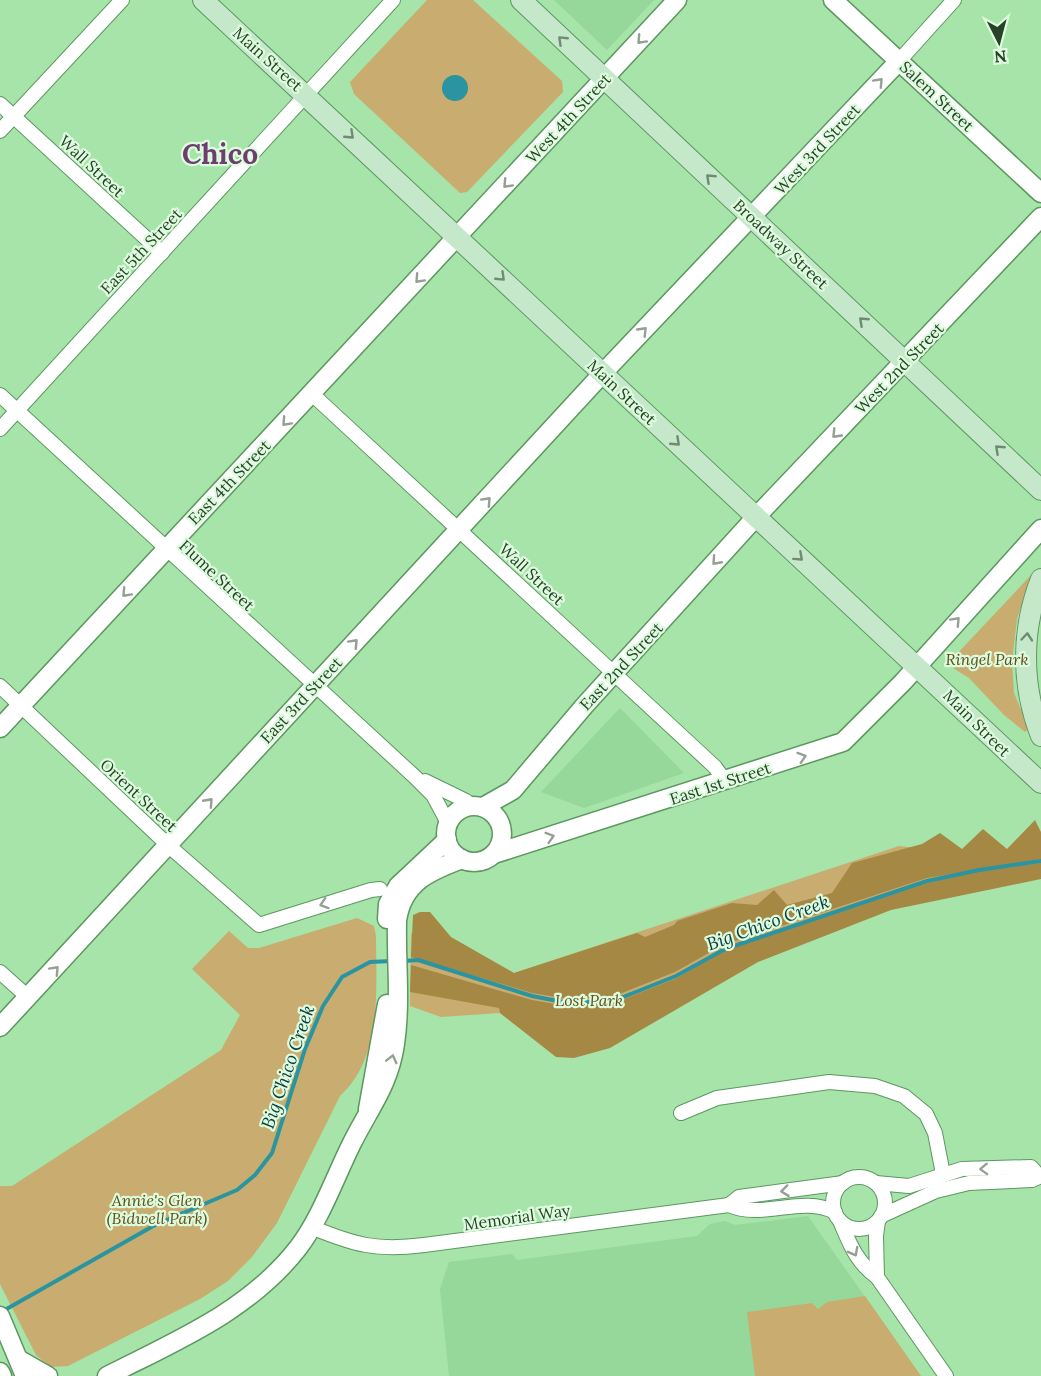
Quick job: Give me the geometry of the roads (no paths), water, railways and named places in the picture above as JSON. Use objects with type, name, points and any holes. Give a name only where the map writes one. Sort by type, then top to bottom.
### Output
[{"type":"main road","name":"Main Street","points":[[203,0],[459,236],[755,518],[917,664],[1033,778],[1041,783]]},
{"type":"main road","name":"Broadway Street","points":[[521,0],[1041,490]]},
{"type":"main road","points":[[1041,579],[1028,626],[1025,657],[1030,700],[1041,736]]},
{"type":"street","points":[[0,131],[12,115],[122,0]]},
{"type":"street","name":"East 5th Street","points":[[0,429],[393,0]]},
{"type":"street","name":"West 4th Street","points":[[459,236],[677,0]]},
{"type":"street","name":"Salem Street","points":[[832,0],[1041,193]]},
{"type":"street","name":"West 3rd Street","points":[[603,373],[753,218],[954,0]]},
{"type":"street","name":"Wall Street","points":[[0,104],[162,253]]},
{"type":"street","name":"West 2nd Street","points":[[755,518],[1041,217]]},
{"type":"street","name":"East 4th Street","points":[[0,728],[459,236]]},
{"type":"street","name":"East 3rd Street","points":[[0,1027],[603,373]]},
{"type":"street","name":"Flume Street","points":[[0,394],[166,550],[415,777],[433,795],[448,831]]},
{"type":"street","name":"Wall Street","points":[[312,394],[715,767],[725,781]]},
{"type":"street","name":"East 2nd Street","points":[[477,807],[513,790],[755,518]]},
{"type":"street","name":"East 1st Street","points":[[494,854],[843,742],[1041,529]]},
{"type":"street","name":"Orient Street","points":[[0,686],[169,846],[259,925],[380,889]]},
{"type":"street","name":"Flume Street","points":[[415,777],[477,807]]},
{"type":"street","points":[[107,1376],[210,1324],[234,1308],[285,1262],[311,1227],[368,1112],[382,1093],[387,1079],[396,1042],[392,1000],[392,937],[387,912],[393,893],[448,831],[457,812],[477,807],[491,812],[501,827],[500,846],[494,854],[478,862],[462,859],[428,872],[412,887],[398,915],[392,937]]},
{"type":"street","points":[[448,831],[450,848],[462,859]]},
{"type":"street","points":[[0,972],[29,998]]},
{"type":"street","points":[[681,1113],[717,1098],[829,1083],[875,1086],[904,1096],[926,1114],[935,1133],[943,1174]]},
{"type":"street","points":[[837,1216],[857,1229],[936,1191],[969,1183],[1032,1180],[1040,1176],[1031,1167],[962,1169],[909,1186],[876,1183],[862,1178],[843,1183],[835,1193],[837,1216],[854,1255],[862,1266],[877,1277],[946,1376]]},
{"type":"street","name":"Memorial Way","points":[[729,1205],[739,1197],[843,1183]]},
{"type":"street","points":[[876,1183],[885,1202],[876,1236],[877,1277]]},
{"type":"street","name":"Memorial Way","points":[[311,1227],[371,1248],[403,1248],[729,1205],[741,1210],[810,1204],[837,1216]]},
{"type":"street","points":[[4,1324],[22,1368],[48,1376]]},
{"type":"water","points":[[455,75],[464,79],[468,88],[464,97],[455,101],[446,97],[442,88],[446,79]]},
{"type":"waterway","name":"Big Chico Creek","points":[[403,961],[418,960],[532,996],[568,1003],[613,1001],[676,976],[725,949],[927,881],[979,870],[1041,861]]},
{"type":"waterway","name":"Big Chico Creek","points":[[3,1311],[155,1225],[237,1190],[255,1175],[272,1153],[305,1049],[323,1006],[342,977],[370,962],[392,961]]},
{"type":"district","name":"Chico","points":[[220,154]]},
{"type":"park label","name":"Ringel Park","points":[[987,659]]},
{"type":"park label","name":"Lost Park","points":[[589,1000]]},
{"type":"park label","name":"Annie's Glen (Bidwell Park)","points":[[157,1209]]}]
